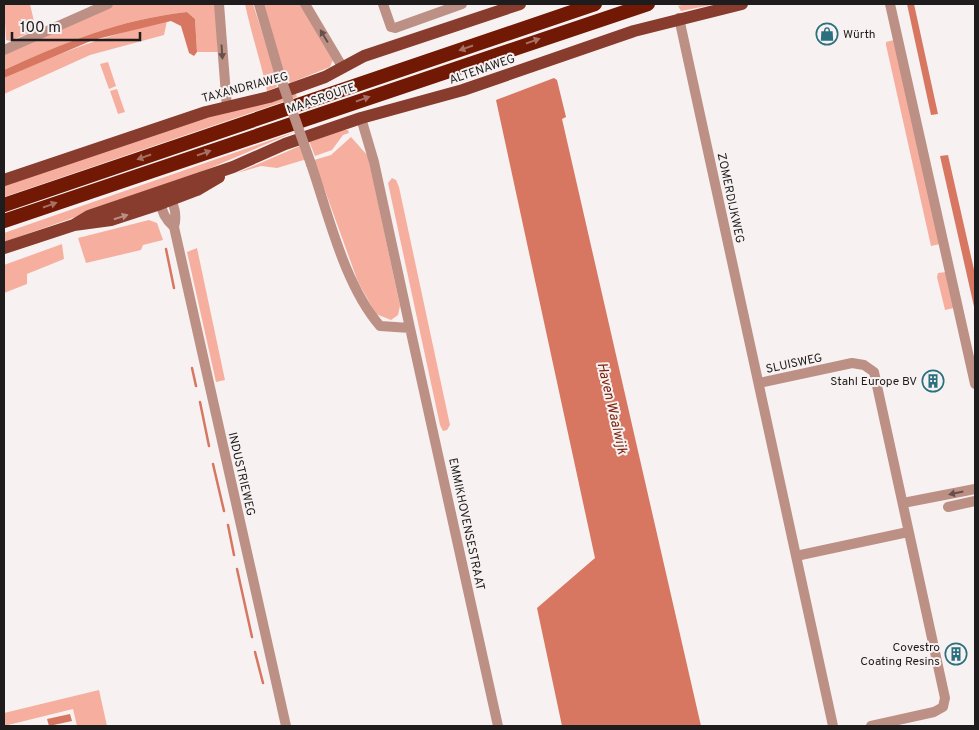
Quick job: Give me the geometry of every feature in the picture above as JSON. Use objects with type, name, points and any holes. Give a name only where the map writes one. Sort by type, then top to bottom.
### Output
[{"type":"highway","name":"MAASROUTE","points":[[4,205],[595,4]]},
{"type":"highway","name":"MAASROUTE","points":[[4,221],[648,4]]},
{"type":"main road","name":"TAXANDRIAWEG","points":[[4,180],[174,122],[268,97],[316,81],[364,56],[520,4]]},
{"type":"main road","name":"ALTENAWEG","points":[[4,248],[74,225],[89,216],[165,198],[285,144],[361,118],[455,93],[679,18],[742,4]]},
{"type":"street","points":[[4,50],[108,4]]},
{"type":"street","points":[[218,4],[227,108]]},
{"type":"street","points":[[258,4],[281,79],[346,264],[371,316],[380,326],[410,328]]},
{"type":"street","points":[[305,4],[343,68]]},
{"type":"street","points":[[383,4],[391,27],[395,28],[462,4],[468,21]]},
{"type":"street","points":[[890,4],[971,347],[975,384]]},
{"type":"street","name":"ZOMERDIJKWEG","points":[[679,18],[759,383]]},
{"type":"street","name":"EMMIKHOVENSESTRAAT","points":[[361,118],[374,162],[498,726]]},
{"type":"street","name":"INDUSTRIEWEG","points":[[165,198],[168,221],[174,227],[286,726]]},
{"type":"street","name":"SLUISWEG","points":[[833,726],[759,383],[852,363],[864,365],[874,372],[945,698],[943,707],[934,712],[871,726]]},
{"type":"street","points":[[903,503],[975,489]]},
{"type":"street","points":[[948,507],[975,501]]},
{"type":"street","points":[[796,556],[908,532]]},
{"type":"shaded area","points":[[4,4],[30,4],[36,30],[10,41],[6,40]]},
{"type":"shaded area","points":[[115,4],[215,4],[218,52],[197,52],[195,19],[187,12],[163,15],[116,26],[71,42],[4,70],[4,53]]},
{"type":"shaded area","points":[[245,4],[253,4],[277,79],[275,79],[277,87],[267,91],[250,26]]},
{"type":"shaded area","points":[[263,4],[302,4],[333,60],[330,67],[290,83],[285,75]]},
{"type":"shaded area","points":[[686,4],[716,4],[681,11],[678,6]]},
{"type":"shaded area","points":[[167,21],[164,35],[90,55],[4,94],[4,78],[44,60],[124,32]]},
{"type":"shaded area","points":[[894,40],[940,244],[931,246],[886,45],[886,42]]},
{"type":"shaded area","points":[[108,62],[116,86],[109,89],[100,64]]},
{"type":"shaded area","points":[[117,89],[125,112],[118,114],[110,91]]},
{"type":"shaded area","points":[[295,91],[297,97],[4,197],[4,185],[201,118]]},
{"type":"shaded area","points":[[339,130],[348,130],[349,133],[343,135],[332,150],[315,156],[309,141]]},
{"type":"shaded area","points":[[297,131],[187,178],[4,242],[4,233]]},
{"type":"shaded area","points":[[351,137],[368,156],[400,306],[398,315],[391,320],[376,314],[358,282],[314,160],[331,155]]},
{"type":"shaded area","points":[[302,145],[307,159],[277,168],[261,166],[237,173]]},
{"type":"shaded area","points":[[392,178],[396,180],[399,187],[450,425],[447,430],[443,431],[440,425],[388,183]]},
{"type":"shaded area","points":[[149,220],[157,223],[163,240],[143,245],[141,250],[86,263],[78,238]]},
{"type":"shaded area","points":[[62,244],[64,259],[27,274],[27,284],[4,293],[4,265]]},
{"type":"shaded area","points":[[197,248],[225,380],[216,382],[187,252]]},
{"type":"shaded area","points":[[946,272],[954,308],[945,310],[937,277],[938,273]]},
{"type":"shaded area","points":[[99,690],[107,726],[77,726],[73,709],[4,726],[4,713]]},
{"type":"water","points":[[907,4],[914,4],[938,114],[931,115]]},
{"type":"water","points":[[187,12],[195,19],[197,52],[194,56],[189,53],[181,26],[171,21],[93,40],[4,78],[4,70],[70,42],[139,20]]},
{"type":"water","name":"Haven Waalwijk","points":[[554,78],[557,80],[566,117],[562,119],[701,726],[562,726],[537,608],[595,558],[496,100]]},
{"type":"water","points":[[948,155],[975,274],[975,311],[940,156]]},
{"type":"water","points":[[70,714],[72,721],[49,726],[47,719]]},
{"type":"waterway","points":[[166,249],[174,288]]},
{"type":"waterway","points":[[192,368],[196,386]]},
{"type":"waterway","points":[[200,402],[209,446]]},
{"type":"waterway","points":[[213,464],[224,511]]},
{"type":"waterway","points":[[228,525],[234,555]]},
{"type":"waterway","points":[[237,569],[252,637]]},
{"type":"waterway","points":[[255,652],[263,683]]},
{"type":"place","name":"Würth","points":[[827,34]]},
{"type":"place","name":"Stahl Europe BV","points":[[933,381]]},
{"type":"place","name":"Covestro Coating Resins","points":[[956,654]]}]
